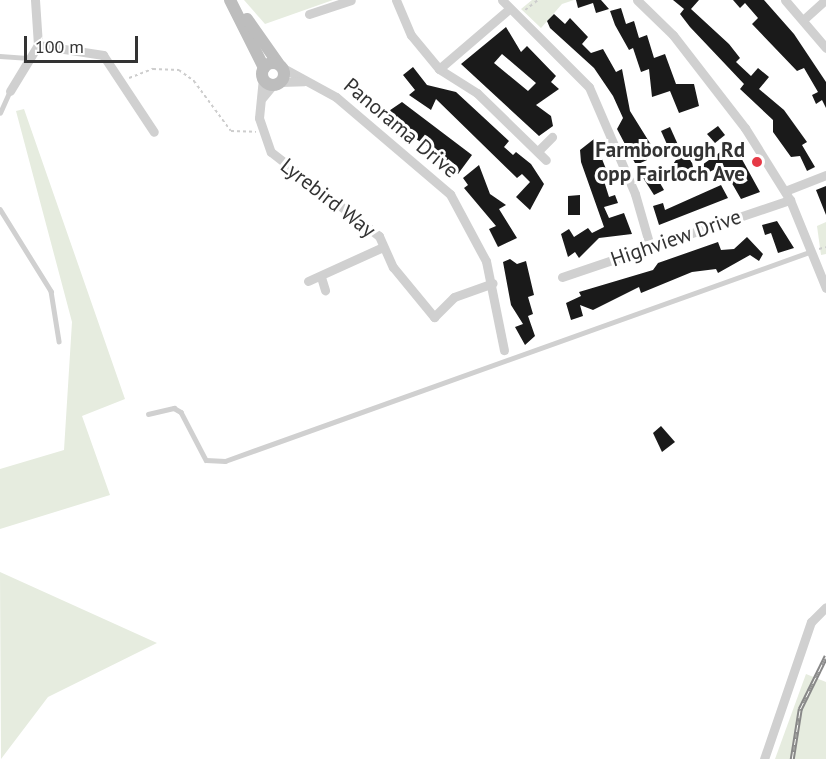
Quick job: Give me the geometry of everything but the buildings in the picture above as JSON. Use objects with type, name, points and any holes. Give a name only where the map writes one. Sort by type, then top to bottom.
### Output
[{"type":"street","points":[[10,91],[38,45],[35,0]]},
{"type":"street","points":[[230,0],[239,12],[257,28],[280,66]]},
{"type":"street","points":[[309,14],[351,0]]},
{"type":"street","points":[[396,0],[411,35],[439,69],[470,87],[546,159]]},
{"type":"street","points":[[502,0],[589,87],[635,194],[650,246]]},
{"type":"street","points":[[785,0],[826,48]]},
{"type":"street","points":[[803,20],[825,0]]},
{"type":"street","points":[[639,1],[708,77],[787,195],[826,288]]},
{"type":"street","points":[[439,69],[509,9]]},
{"type":"street","points":[[239,12],[270,78]]},
{"type":"street","points":[[38,45],[103,55],[123,80],[154,132]]},
{"type":"street","points":[[270,78],[280,66]]},
{"type":"street","points":[[270,78],[280,66]]},
{"type":"street","name":"Panorama Drive","points":[[280,66],[336,97],[438,181],[471,227],[492,283],[504,350]]},
{"type":"street","points":[[270,78],[307,81]]},
{"type":"street","name":"Lyrebird Way","points":[[270,78],[260,100],[262,132],[278,161],[379,236],[383,247],[433,322],[454,297],[492,283]]},
{"type":"street","points":[[538,151],[552,137]]},
{"type":"street","name":"Highview Drive","points":[[562,277],[787,195],[826,176]]},
{"type":"street","points":[[308,281],[383,247]]},
{"type":"street","points":[[321,277],[325,290]]},
{"type":"street","points":[[764,759],[811,622],[826,608]]},
{"type":"lane","points":[[0,56],[30,58]]},
{"type":"lane","points":[[0,113],[10,91]]},
{"type":"lane","points":[[0,209],[51,291],[59,341]]},
{"type":"lane","points":[[148,414],[174,408],[181,412],[206,460],[225,461],[812,251]]},
{"type":"path","points":[[518,17],[538,0]]},
{"type":"path","points":[[123,80],[153,69],[179,70],[194,81],[231,131],[262,132]]},
{"type":"shaded area","points":[[244,0],[333,0],[265,24]]},
{"type":"shaded area","points":[[532,0],[574,0],[562,4],[541,28],[521,9]]},
{"type":"shaded area","points":[[24,109],[125,399],[82,416],[110,495],[0,529],[0,469],[64,450],[72,322],[16,111]]},
{"type":"shaded area","points":[[826,222],[826,254],[821,255],[817,226]]},
{"type":"shaded area","points":[[0,572],[157,643],[48,697],[1,759]]},
{"type":"shaded area","points":[[806,674],[826,682],[826,759],[775,759]]},
{"type":"railway","points":[[792,759],[800,709],[826,656]]},
{"type":"place","name":"Farmborough Rd opp Fairloch Ave","points":[[757,162]]}]
